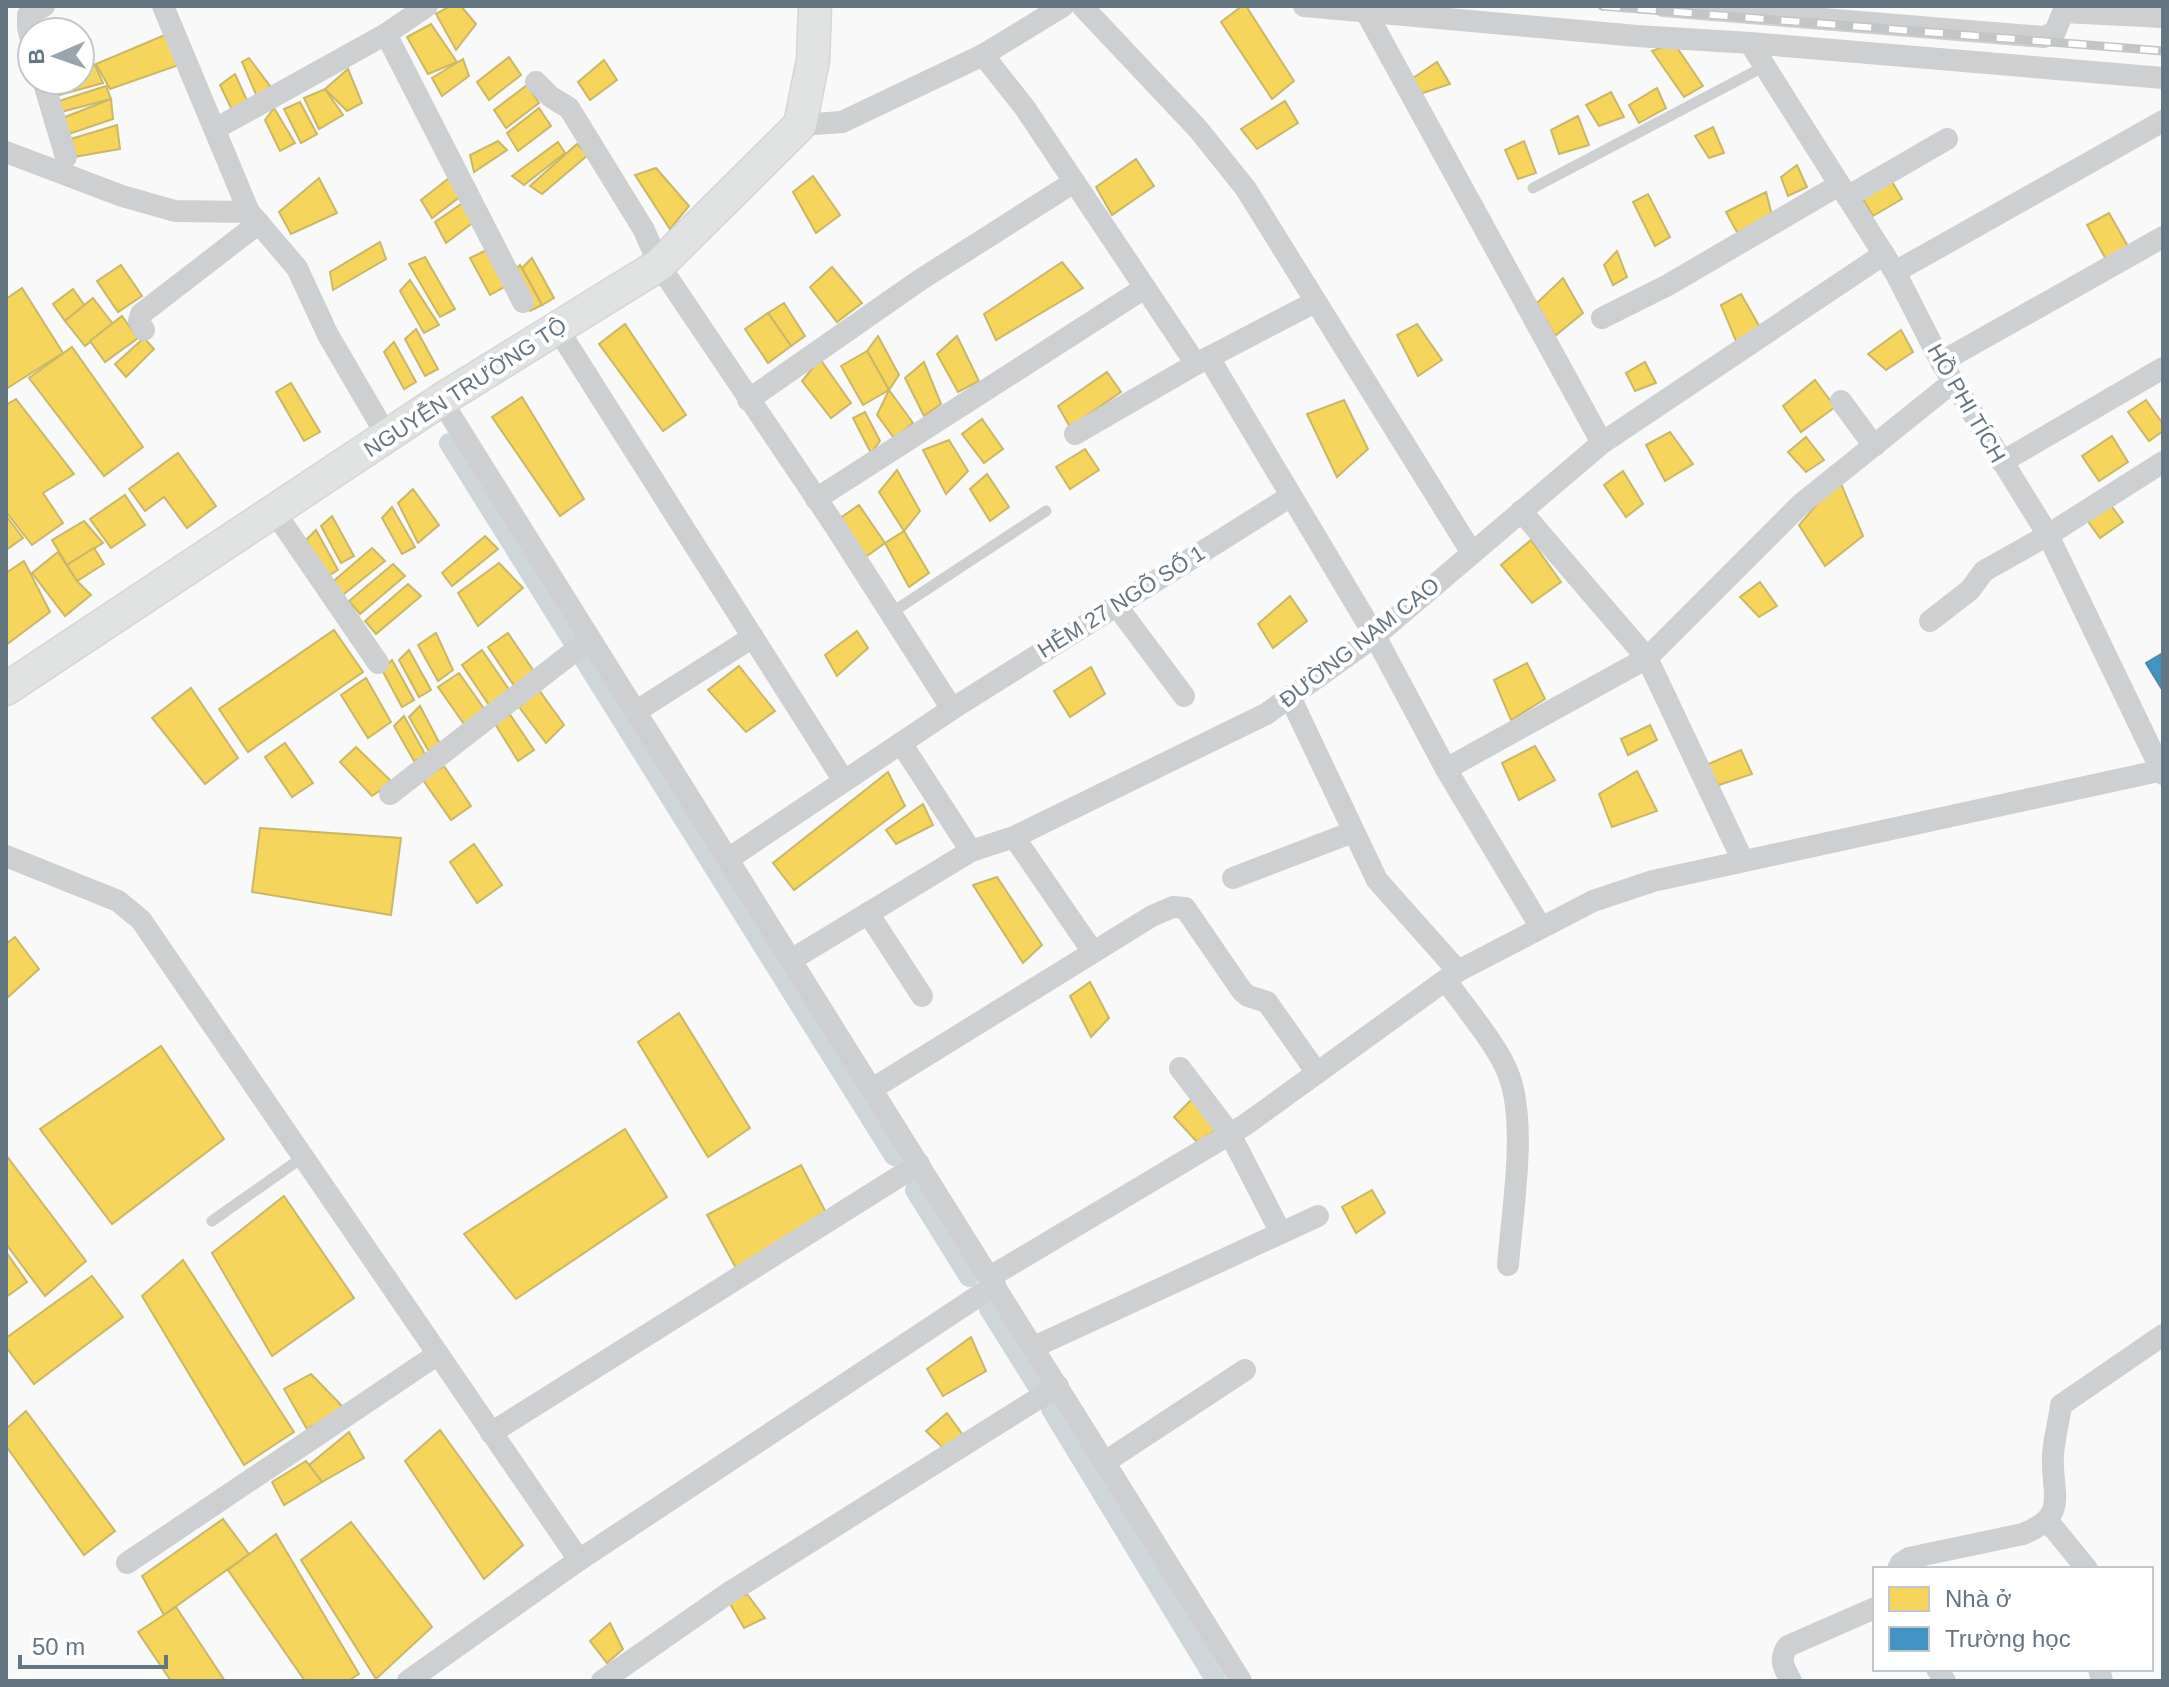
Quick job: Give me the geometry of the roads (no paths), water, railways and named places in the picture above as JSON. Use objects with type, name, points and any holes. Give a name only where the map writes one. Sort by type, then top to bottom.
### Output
[{"type":"main road","points":[[800,125],[813,60],[815,6]]},
{"type":"main road","name":"NGUYỄN TRƯỜNG TỘ","points":[[6,689],[441,400],[659,265],[800,125]]},
{"type":"street","points":[[163,6],[254,217],[297,268],[328,335],[387,436]]},
{"type":"street","points":[[215,129],[386,34],[427,6]]},
{"type":"street","points":[[800,125],[842,122],[983,55],[1063,6]]},
{"type":"street","points":[[1082,6],[1198,129],[1246,189],[1472,553]]},
{"type":"street","points":[[1304,6],[2163,78]]},
{"type":"street","points":[[1663,6],[2044,37],[2055,32],[2063,9],[2163,17]]},
{"type":"street","points":[[1366,12],[1602,443]]},
{"type":"street","points":[[386,34],[523,302]]},
{"type":"street","name":"HỒ PHI TÍCH","points":[[1750,43],[1890,263],[1941,362],[2048,535],[2163,771]]},
{"type":"street","points":[[983,55],[1025,108],[1143,289],[1202,361],[1291,496],[1375,636],[1446,769],[1540,926]]},
{"type":"street","points":[[536,82],[551,97],[569,108],[644,230],[659,265],[952,709]]},
{"type":"street","points":[[48,96],[66,157]]},
{"type":"street","name":"ĐƯỜNG NAM CAO","points":[[791,960],[971,851],[1014,837],[1266,714],[1375,636],[1602,443],[1890,263],[2163,121]]},
{"type":"street","points":[[1602,318],[1947,139]]},
{"type":"street","points":[[6,152],[122,196],[175,211],[254,217]]},
{"type":"street","points":[[748,400],[920,280],[1074,182]]},
{"type":"street","points":[[144,330],[139,321],[141,314],[254,217]]},
{"type":"street","points":[[1941,362],[2163,237]]},
{"type":"street","points":[[816,499],[1143,289]]},
{"type":"street","points":[[1075,434],[1202,361],[1315,302]]},
{"type":"street","points":[[557,328],[844,781]]},
{"type":"street","points":[[2002,462],[2163,368]]},
{"type":"street","points":[[1446,769],[1647,658],[1801,504],[1953,382]]},
{"type":"street","points":[[441,400],[1241,1681]]},
{"type":"street","points":[[1841,401],[1874,446]]},
{"type":"street","points":[[1930,621],[1970,590],[1984,571],[2048,535],[2163,462]]},
{"type":"street","name":"HẺM 27 NGÕ SỐ 1","points":[[728,859],[952,709],[1291,496]]},
{"type":"street","points":[[274,511],[378,663]]},
{"type":"street","points":[[1521,511],[1647,658],[1743,861]]},
{"type":"street","points":[[1116,605],[1184,696]]},
{"type":"street","points":[[635,712],[753,637]]},
{"type":"street","points":[[390,794],[590,639]]},
{"type":"street","points":[[1290,697],[1377,880],[1452,975],[1512,1083],[1517,1151],[1508,1265]]},
{"type":"street","points":[[901,743],[971,851]]},
{"type":"street","points":[[408,1681],[579,1560],[992,1281],[1230,1134],[1452,975],[1540,926],[1593,901],[1653,881],[2163,771]]},
{"type":"street","points":[[1233,878],[1353,832]]},
{"type":"street","points":[[1014,837],[1093,952]]},
{"type":"street","points":[[6,856],[118,901],[141,920],[579,1560]]},
{"type":"street","points":[[872,1089],[1152,916],[1173,907],[1185,908],[1242,991],[1267,1002],[1317,1073]]},
{"type":"street","points":[[868,913],[922,996]]},
{"type":"street","points":[[1180,1068],[1230,1134],[1281,1233]]},
{"type":"street","points":[[491,1433],[919,1164]]},
{"type":"street","points":[[1034,1347],[1318,1216]]},
{"type":"street","points":[[1899,1567],[1909,1558],[2023,1534],[2047,1520],[2053,1514],[2057,1493],[2053,1456],[2061,1405],[2163,1335]]},
{"type":"street","points":[[127,1563],[438,1354]]},
{"type":"street","points":[[1105,1462],[1245,1370]]},
{"type":"street","points":[[602,1681],[730,1592],[1058,1386]]},
{"type":"street","points":[[2047,1520],[2085,1567]]},
{"type":"street","points":[[1791,1681],[1782,1663],[1788,1646],[1873,1609]]},
{"type":"lane","points":[[1533,188],[1765,66]]},
{"type":"lane","points":[[891,613],[1046,511]]},
{"type":"lane","points":[[212,1221],[303,1157]]},
{"type":"waterway","points":[[449,443],[894,1156]]},
{"type":"waterway","points":[[915,1190],[969,1277]]},
{"type":"waterway","points":[[989,1309],[1036,1384]]},
{"type":"waterway","points":[[1051,1409],[1216,1681]]},
{"type":"railway","points":[[1602,6],[2163,51]]}]
